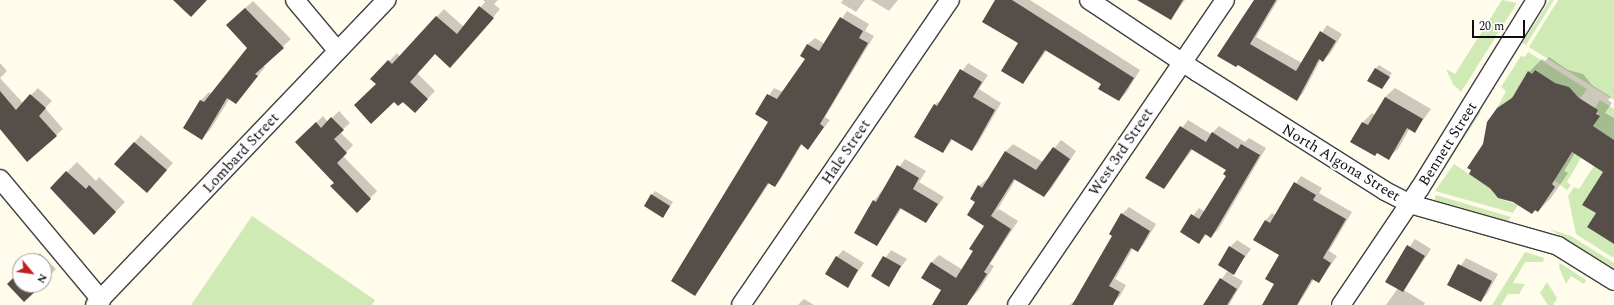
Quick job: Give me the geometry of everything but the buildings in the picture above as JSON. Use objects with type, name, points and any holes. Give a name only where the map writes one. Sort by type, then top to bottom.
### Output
[{"type":"street","points":[[296,0],[337,50]]},
{"type":"street","name":"Lombard Street","points":[[98,302],[386,0]]},
{"type":"street","name":"Hale Street","points":[[741,305],[950,0]]},
{"type":"street","name":"North Algona Street","points":[[1089,0],[1291,133],[1410,204],[1558,246],[1614,281]]},
{"type":"street","name":"West 3rd Street","points":[[1017,305],[1225,0]]},
{"type":"street","name":"Bennett Street","points":[[1341,305],[1410,204],[1536,0]]},
{"type":"street","points":[[0,179],[98,302]]},
{"type":"green space","points":[[1502,0],[1517,3],[1461,92],[1453,84],[1446,69],[1455,74]]},
{"type":"green space","points":[[1550,0],[1554,0],[1526,45],[1522,43]]},
{"type":"green space","points":[[1558,0],[1614,0],[1614,100],[1529,47]]},
{"type":"green space","points":[[1528,52],[1587,89],[1580,99],[1569,87],[1555,83],[1535,70],[1532,74],[1528,72],[1512,98],[1497,108],[1506,91],[1501,87],[1521,56],[1525,57]]},
{"type":"green space","points":[[1600,100],[1614,109],[1614,140],[1593,126],[1599,116],[1595,108]]},
{"type":"green space","points":[[1479,111],[1481,112],[1430,189]]},
{"type":"green space","points":[[1572,152],[1581,158],[1567,182],[1571,185],[1567,190],[1554,180]]},
{"type":"green space","points":[[1454,164],[1490,188],[1498,198],[1518,205],[1513,213],[1435,191]]},
{"type":"green space","points":[[1594,166],[1603,172],[1582,205],[1596,213],[1587,227],[1614,244],[1614,257],[1576,234],[1568,196],[1574,187],[1579,189]]},
{"type":"green space","points":[[1436,195],[1511,217],[1508,221],[1434,200]]},
{"type":"green space","points":[[252,216],[375,300],[372,305],[191,305]]},
{"type":"green space","points":[[1549,229],[1571,236],[1614,263],[1614,268]]},
{"type":"green space","points":[[1525,252],[1544,258],[1543,262],[1525,262],[1513,283],[1525,284],[1519,294],[1508,294],[1501,305],[1492,305]]},
{"type":"green space","points":[[1560,263],[1586,280],[1584,284],[1571,276],[1566,284],[1559,267]]},
{"type":"green space","points":[[1547,282],[1557,298],[1553,305],[1548,305],[1540,293]]}]
